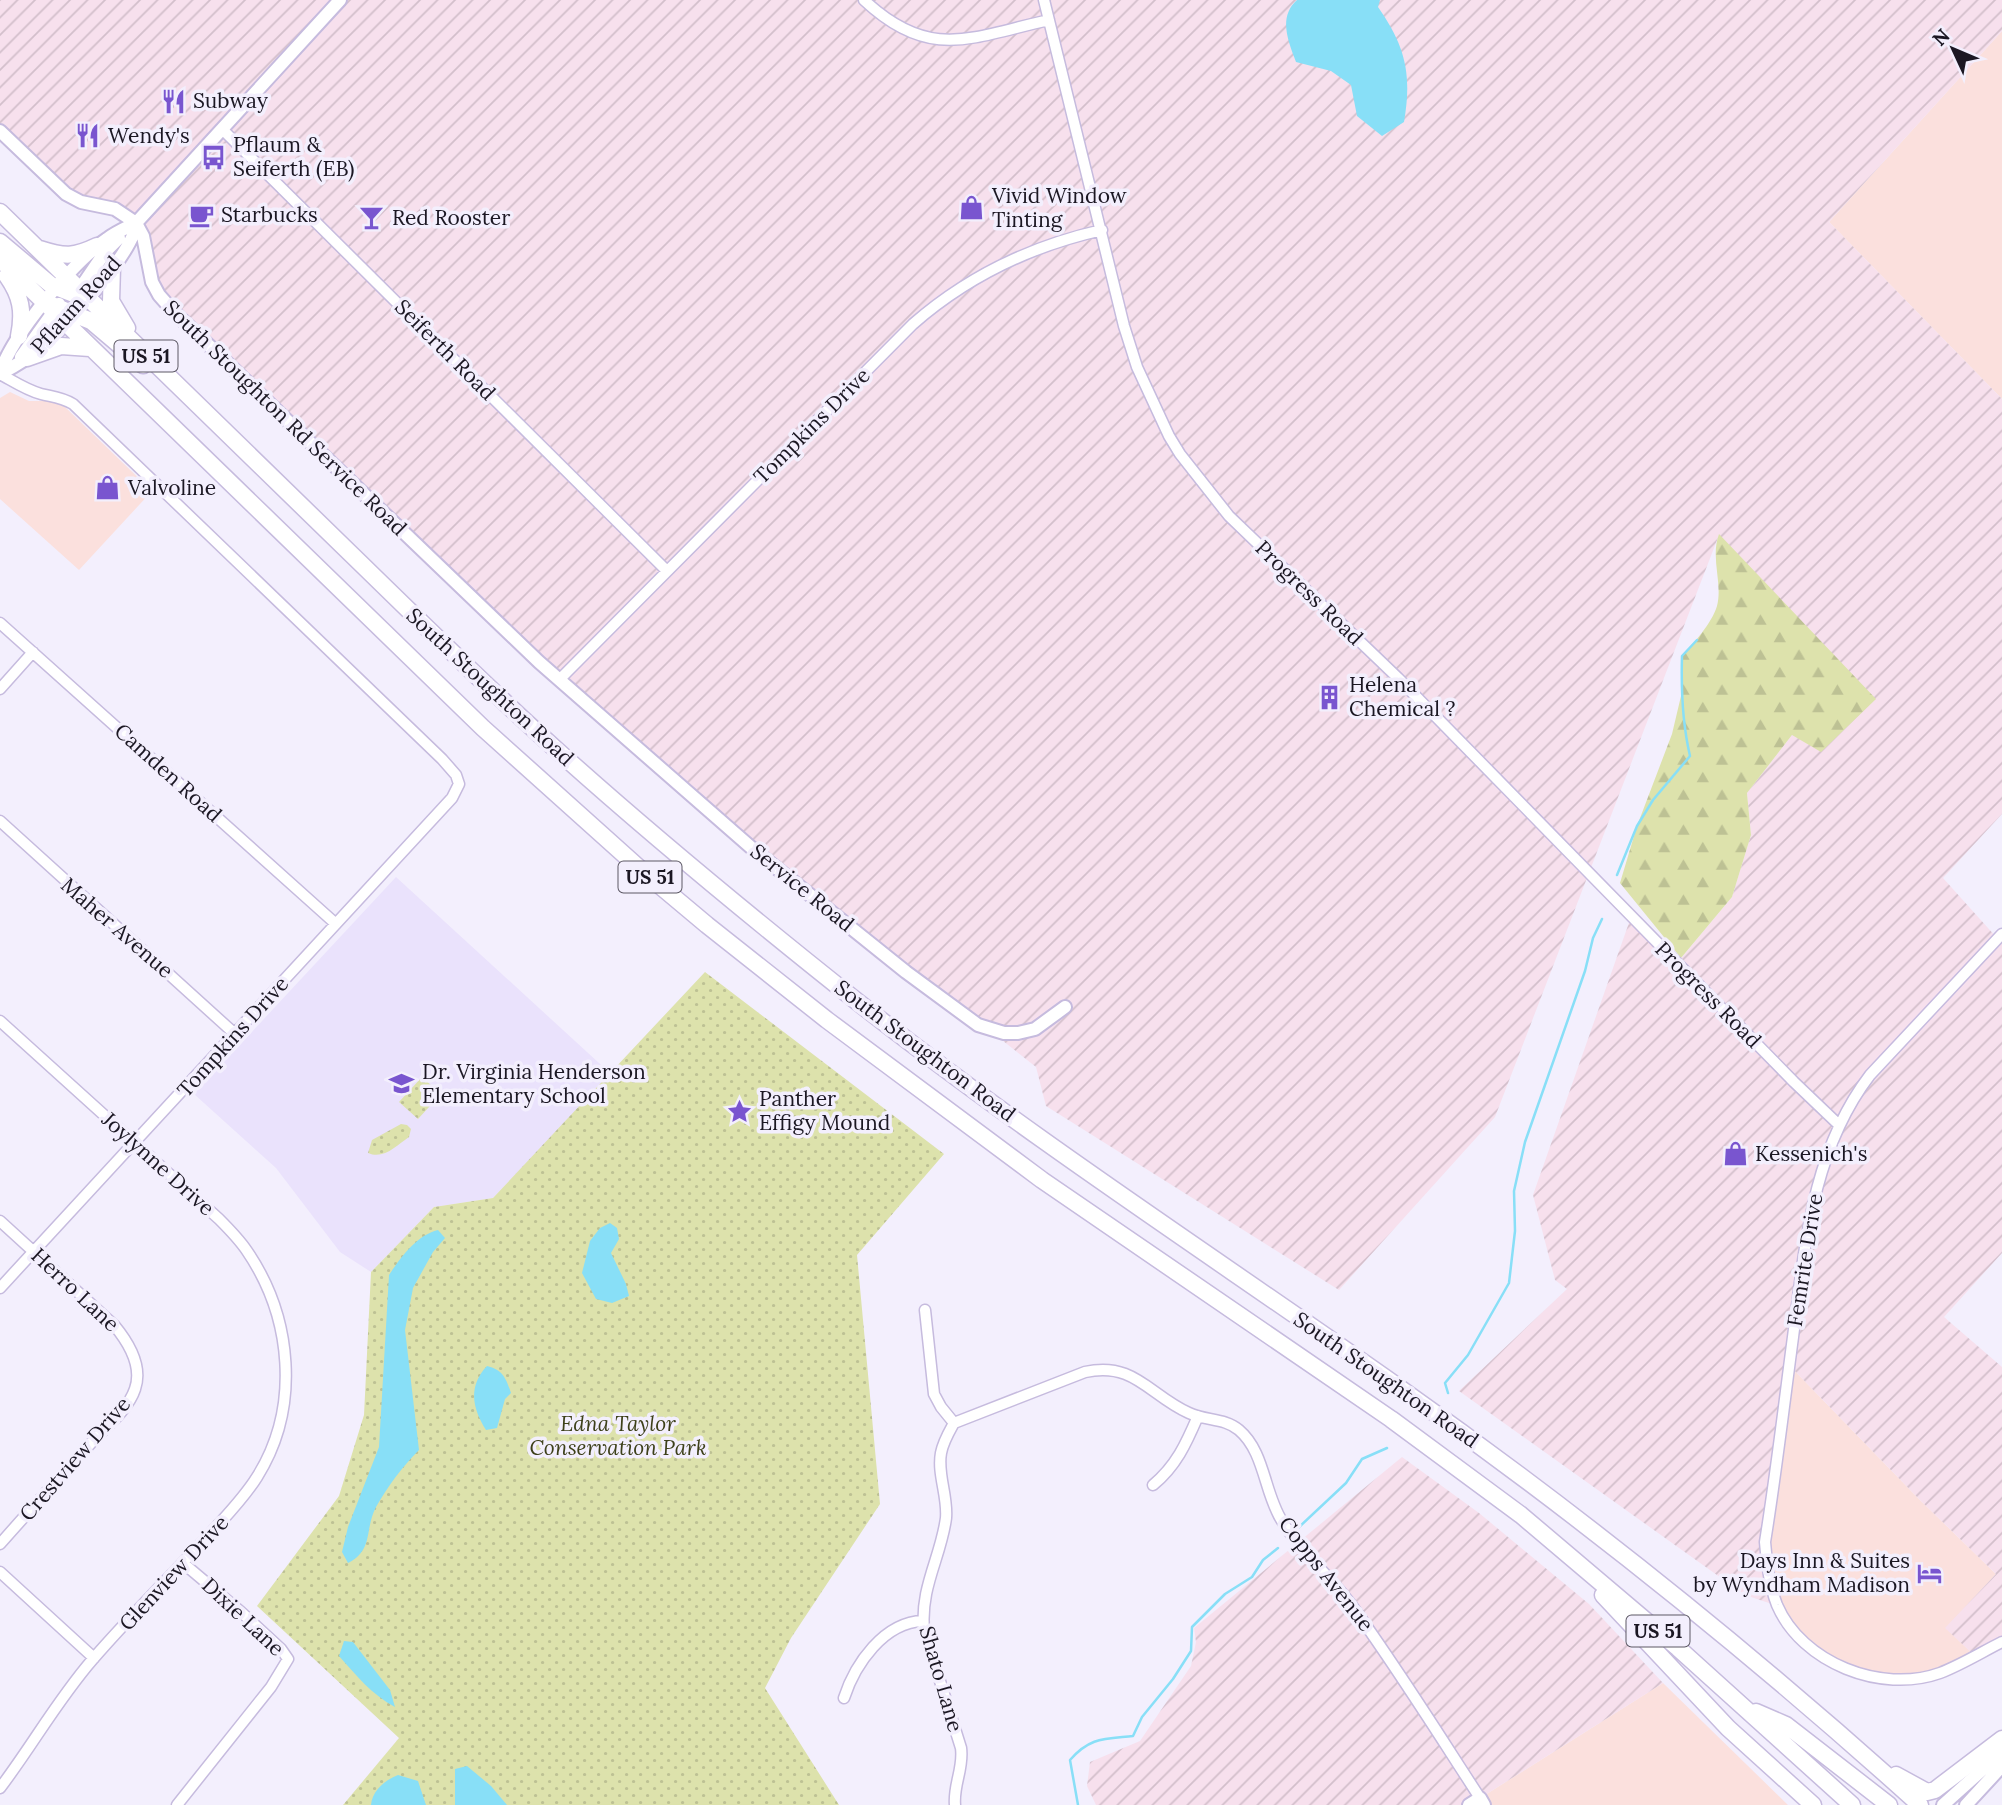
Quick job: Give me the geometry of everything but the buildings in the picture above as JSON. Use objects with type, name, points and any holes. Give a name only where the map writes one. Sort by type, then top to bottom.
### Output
[{"type":"main road","name":"South Stoughton Road","points":[[0,212],[36,247],[90,348],[509,752],[648,875],[765,972],[1042,1180],[1441,1454],[1521,1515],[1578,1562],[1852,1805]]},
{"type":"main road","points":[[0,242],[127,353],[206,414]]},
{"type":"main road","points":[[36,247],[69,256],[97,246]]},
{"type":"main road","name":"South Stoughton Road","points":[[0,260],[130,341],[556,750],[738,906],[958,1078],[1130,1202],[1410,1395],[1562,1507],[1740,1647],[1920,1805]]},
{"type":"main road","points":[[0,260],[18,292],[23,307],[19,336]]},
{"type":"main road","points":[[112,267],[111,298],[116,312],[127,328],[130,341]]},
{"type":"main road","points":[[27,358],[61,346],[90,348]]},
{"type":"main road","points":[[1578,1562],[1594,1585],[1693,1693],[1813,1805]]},
{"type":"main road","points":[[1741,1705],[1786,1725],[1889,1805]]},
{"type":"main road","points":[[1872,1761],[1927,1791],[1935,1790],[2002,1739]]},
{"type":"street","name":"Pflaum Road","points":[[0,373],[27,358],[66,301],[97,246],[136,223],[340,0]]},
{"type":"street","points":[[864,0],[898,27],[941,41],[970,39],[1049,20]]},
{"type":"street","name":"Progress Road","points":[[1044,0],[1124,326],[1149,397],[1180,454],[1218,503],[1266,553],[1398,678],[1838,1124]]},
{"type":"street","name":"Seiferth Road","points":[[222,129],[667,571]]},
{"type":"street","points":[[0,131],[66,194],[81,202],[115,209],[136,223],[105,253],[23,355],[0,373]]},
{"type":"street","name":"Pflaum Road","points":[[0,373],[4,360],[19,336],[112,267],[132,239],[136,223]]},
{"type":"street","name":"South Stoughton Rd Service Road","points":[[136,223],[143,236],[152,282],[165,303],[539,662],[560,679]]},
{"type":"street","name":"Tompkins Drive","points":[[560,679],[913,324],[939,302],[988,271],[1029,251],[1063,239],[1102,230]]},
{"type":"street","name":"Tompkins Drive","points":[[0,373],[26,389],[60,396],[73,404],[442,760],[458,781],[452,799],[0,1288]]},
{"type":"street","name":"Camden Road","points":[[0,623],[335,925]]},
{"type":"street","points":[[0,689],[33,652]]},
{"type":"street","name":"Service Road","points":[[560,679],[795,884],[978,1026],[1004,1033],[1027,1031],[1041,1026],[1065,1007]]},
{"type":"street","name":"Maher Avenue","points":[[0,821],[235,1034]]},
{"type":"street","name":"Femrite Drive","points":[[2002,934],[1877,1067],[1853,1097],[1838,1124],[1817,1183],[1803,1257],[1765,1542],[1769,1577],[1778,1606],[1795,1632],[1822,1657],[1850,1670],[1880,1678],[1902,1680],[1940,1673],[2002,1642]]},
{"type":"street","name":"Joylynne Drive","points":[[0,1021],[219,1219],[246,1249],[265,1285],[282,1332]]},
{"type":"street","name":"Herro Lane","points":[[0,1221],[114,1325],[125,1338],[136,1368]]},
{"type":"street","points":[[925,1310],[934,1394],[954,1423]]},
{"type":"street","name":"Glenview Drive","points":[[0,1788],[66,1692],[94,1658],[232,1509],[257,1478],[273,1444],[285,1398],[286,1360],[282,1332]]},
{"type":"street","name":"Crestview Drive","points":[[0,1544],[130,1399],[135,1390],[136,1368]]},
{"type":"street","name":"Copps Avenue","points":[[954,1423],[1085,1372],[1113,1368],[1138,1380],[1188,1413],[1230,1425],[1246,1437],[1282,1521],[1369,1629],[1477,1803]]},
{"type":"street","points":[[1153,1485],[1178,1459],[1198,1416]]},
{"type":"street","name":"Shato Lane","points":[[954,1423],[941,1454],[946,1521],[927,1585],[923,1621],[961,1748],[955,1805]]},
{"type":"street","name":"Dixie Lane","points":[[177,1805],[279,1676],[286,1665],[287,1656],[241,1612],[183,1563]]},
{"type":"street","points":[[0,1572],[94,1658]]},
{"type":"street","points":[[844,1698],[854,1673],[890,1631],[902,1625],[923,1621]]},
{"type":"street","points":[[1943,1805],[2002,1752]]},
{"type":"street","points":[[1966,1805],[2002,1766]]},
{"type":"shaded area","points":[[0,0],[2002,0],[2002,31],[1829,222],[2002,399],[2002,814],[1943,878],[1997,938],[2002,934],[2002,1253],[1944,1317],[2002,1367],[2002,1642],[1975,1656],[1945,1628],[1996,1574],[1790,1366],[1765,1542],[1778,1606],[1745,1595],[1459,1391],[1567,1289],[1555,1280],[1533,1195],[1631,917],[1677,963],[1732,897],[1751,835],[1747,793],[1792,735],[1719,535],[1495,1117],[1339,1290],[1046,1106],[1036,1067],[667,775],[165,303],[136,223],[81,202],[0,131]]},
{"type":"shaded area","points":[[2002,31],[2002,399],[1829,222]]},
{"type":"shaded area","points":[[10,392],[29,401],[51,401],[65,407],[152,491],[79,570],[0,499],[0,398]]},
{"type":"shaded area","name":"Dr. Virginia Henderson Elementary School","points":[[396,877],[611,1074],[493,1198],[434,1207],[371,1272],[340,1252],[276,1168],[194,1094]]},
{"type":"shaded area","points":[[1789,1365],[1996,1574],[1946,1628],[1975,1656],[1940,1673],[1891,1680],[1822,1656],[1778,1606],[1765,1542]]},
{"type":"shaded area","points":[[1402,1457],[1479,1513],[1589,1604],[1663,1683],[1469,1805],[1096,1805],[1087,1786],[1090,1762],[1140,1741],[1191,1666],[1196,1642],[1194,1628]]},
{"type":"shaded area","points":[[1663,1683],[1788,1805],[1469,1805]]},
{"type":"green space","points":[[1719,534],[1876,699],[1821,752],[1792,735],[1747,793],[1751,835],[1732,897],[1681,958],[1620,883],[1637,826],[1672,734],[1681,696],[1682,656],[1707,626],[1717,606],[1719,588],[1716,552]]},
{"type":"green space","name":"Edna Taylor Conservation Park","points":[[705,972],[944,1154],[857,1255],[880,1504],[791,1638],[765,1688],[839,1805],[343,1805],[399,1738],[257,1606],[339,1496],[364,1415],[371,1272],[434,1207],[493,1198]]},
{"type":"green space","points":[[422,1077],[441,1094],[418,1119],[399,1102]]},
{"type":"green space","points":[[401,1124],[411,1129],[409,1137],[385,1153],[368,1153],[372,1140]]},
{"type":"water","points":[[1297,0],[1380,0],[1378,7],[1401,49],[1407,76],[1404,122],[1382,136],[1357,116],[1351,85],[1331,71],[1296,62],[1286,22],[1291,7]]},
{"type":"water","points":[[610,1223],[617,1228],[619,1239],[611,1253],[629,1296],[612,1303],[596,1299],[582,1273],[590,1241],[600,1228]]},
{"type":"water","points":[[438,1230],[445,1238],[433,1252],[413,1288],[405,1330],[419,1450],[390,1484],[372,1515],[362,1552],[348,1563],[342,1552],[348,1527],[379,1447],[389,1275],[416,1242]]},
{"type":"water","points":[[487,1366],[503,1375],[511,1393],[505,1399],[497,1428],[486,1430],[474,1397],[477,1381]]},
{"type":"water","points":[[344,1641],[353,1642],[390,1690],[395,1707],[371,1690],[339,1656]]},
{"type":"water","points":[[467,1766],[491,1786],[507,1805],[455,1805],[455,1769]]},
{"type":"water","points":[[398,1775],[418,1781],[426,1805],[371,1805],[380,1787]]},
{"type":"waterway","points":[[1617,875],[1637,826],[1653,800],[1690,756],[1685,731],[1682,656],[1697,640]]},
{"type":"waterway","points":[[1448,1393],[1445,1383],[1468,1355],[1509,1283],[1515,1231],[1514,1191],[1525,1142],[1585,971],[1593,938],[1602,919]]},
{"type":"waterway","points":[[1297,1529],[1346,1483],[1362,1459],[1387,1448]]},
{"type":"waterway","points":[[1078,1805],[1070,1760],[1091,1743],[1133,1736],[1142,1717],[1173,1679],[1191,1651],[1192,1627],[1225,1594],[1252,1577],[1263,1560],[1278,1548]]},
{"type":"place","name":"Subway","points":[[173,101]]},
{"type":"place","name":"Wendy's","points":[[88,136]]},
{"type":"place","name":"Pflaum & Seiferth (EB)","points":[[213,157]]},
{"type":"place","name":"Vivid Window Tinting","points":[[972,208]]},
{"type":"place","name":"Starbucks","points":[[201,215]]},
{"type":"place","name":"Red Rooster","points":[[372,218]]},
{"type":"place","name":"Valvoline","points":[[108,488]]},
{"type":"place","name":"Helena Chemical ?","points":[[1329,697]]},
{"type":"place","name":"Dr. Virginia Henderson Elementary School","points":[[402,1084]]},
{"type":"place","name":"Panther Effigy Mound","points":[[739,1111]]},
{"type":"place","name":"Kessenich's","points":[[1735,1154]]},
{"type":"place","name":"Days Inn & Suites by Wyndham Madison","points":[[1930,1573]]}]
